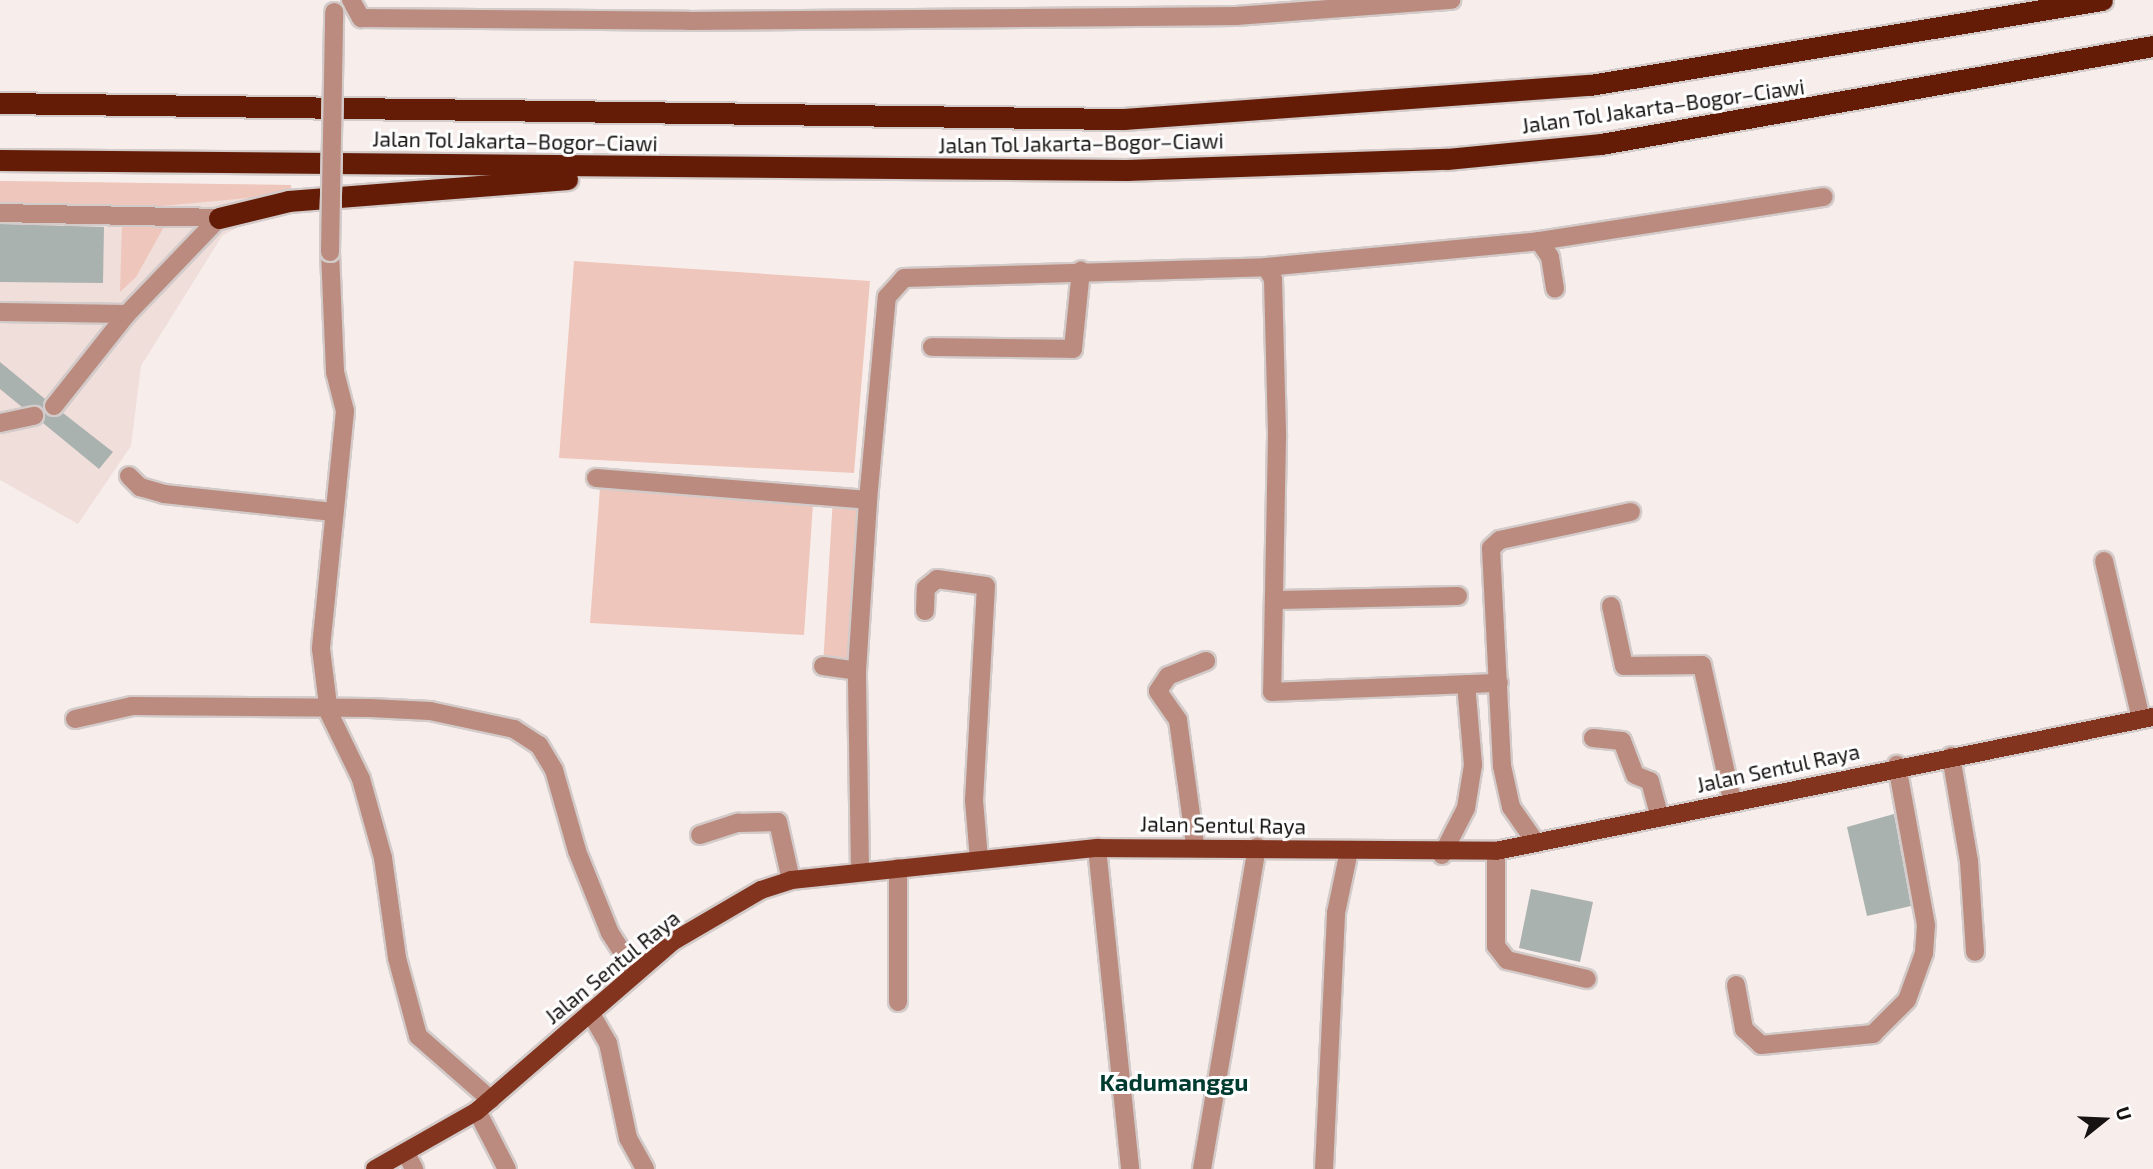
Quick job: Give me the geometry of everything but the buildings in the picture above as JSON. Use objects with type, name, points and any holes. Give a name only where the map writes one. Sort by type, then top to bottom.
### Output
[{"type":"highway","name":"Jalan Tol Jakarta–Bogor–Ciawi","points":[[0,103],[1124,119],[1590,85],[2102,0]]},
{"type":"highway","name":"Jalan Tol Jakarta–Bogor–Ciawi","points":[[0,160],[1126,170],[1447,159],[1601,144],[2153,46]]},
{"type":"highway","points":[[219,218],[289,201],[694,168]]},
{"type":"main road","name":"Jalan Sentul Raya","points":[[374,1169],[410,1162],[484,1106],[635,972],[694,928],[791,880],[860,869],[898,869],[1097,848],[1195,845],[1442,855],[1496,851],[1660,818],[1897,765],[2147,718]]},
{"type":"street","points":[[351,0],[361,18],[756,21],[1236,16],[1451,0]]},
{"type":"street","points":[[335,6],[330,252],[335,372],[345,411],[321,649],[329,713],[360,779],[383,858],[397,957],[418,1036],[484,1106],[507,1169]]},
{"type":"street","points":[[860,869],[857,671],[868,500],[887,297],[894,284],[1081,270],[1266,267],[1539,241],[1825,197]]},
{"type":"street","points":[[0,213],[219,218]]},
{"type":"street","points":[[54,406],[127,314],[219,218]]},
{"type":"street","points":[[1539,241],[1549,257],[1555,289]]},
{"type":"street","points":[[1266,267],[1273,279],[1278,600],[1272,692],[1499,683]]},
{"type":"street","points":[[932,347],[1073,348],[1081,270]]},
{"type":"street","points":[[0,312],[127,314]]},
{"type":"street","points":[[0,423],[34,416]]},
{"type":"street","points":[[129,476],[140,487],[164,494],[333,512]]},
{"type":"street","points":[[596,478],[868,500]]},
{"type":"street","points":[[1536,843],[1511,807],[1502,766],[1491,548],[1500,540],[1631,512]]},
{"type":"street","points":[[2104,561],[2147,718]]},
{"type":"street","points":[[925,611],[930,581],[986,586],[974,800],[979,859]]},
{"type":"street","points":[[1278,600],[1458,596]]},
{"type":"street","points":[[1611,606],[1624,666],[1702,665],[1732,800]]},
{"type":"street","points":[[1195,845],[1178,720],[1158,691],[1168,677],[1206,661]]},
{"type":"street","points":[[823,666],[857,671]]},
{"type":"street","points":[[1442,855],[1466,808],[1473,765],[1466,684]]},
{"type":"street","points":[[75,719],[132,706],[329,713],[430,711],[514,729],[540,745],[610,933],[635,972]]},
{"type":"street","points":[[1593,738],[1622,741],[1635,775],[1650,781],[1660,818]]},
{"type":"street","points":[[1951,756],[1969,860],[1975,952]]},
{"type":"street","points":[[1473,765],[1502,766]]},
{"type":"street","points":[[1737,985],[1744,1029],[1760,1045],[1874,1034],[1907,1000],[1924,953],[1926,925],[1897,765]]},
{"type":"street","points":[[700,835],[738,823],[778,822],[791,880]]},
{"type":"street","points":[[1202,1169],[1257,847]]},
{"type":"street","points":[[1097,848],[1130,1169]]},
{"type":"street","points":[[1324,1169],[1336,913],[1349,851]]},
{"type":"street","points":[[1496,851],[1496,946],[1507,960],[1587,979]]},
{"type":"street","points":[[898,869],[898,1002]]},
{"type":"street","points":[[590,1012],[608,1043],[628,1138],[645,1169]]},
{"type":"shaded area","points":[[0,181],[291,185],[260,215],[222,236],[141,366],[131,446],[78,524],[0,480]]},
{"type":"shaded area","points":[[0,181],[291,185],[291,194],[119,210],[0,207]]},
{"type":"shaded area","points":[[122,225],[165,225],[136,277],[120,292]]},
{"type":"shaded area","points":[[574,261],[870,281],[854,473],[559,458]]},
{"type":"shaded area","points":[[600,488],[813,504],[804,635],[590,623]]},
{"type":"shaded area","points":[[833,497],[868,500],[857,671],[823,666]]},
{"type":"district","name":"Kadumanggu","points":[[1174,1082]]}]
